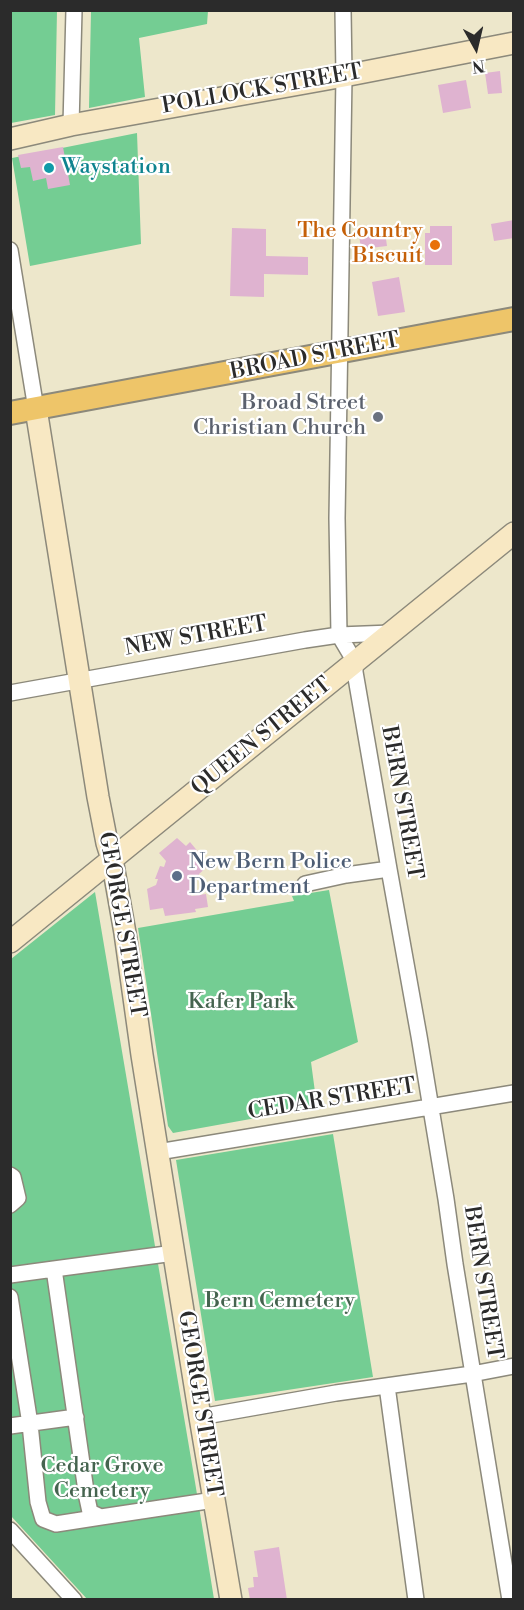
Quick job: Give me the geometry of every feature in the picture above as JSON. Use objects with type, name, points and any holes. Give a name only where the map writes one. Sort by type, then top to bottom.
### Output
[{"type":"main road","name":"BROAD STREET","points":[[339,360],[513,319]]},
{"type":"main road","name":"BROAD STREET","points":[[10,427],[37,415],[339,360],[513,333]]},
{"type":"main road","name":"BROAD STREET","points":[[10,413],[37,415]]},
{"type":"street","points":[[71,125],[74,10]]},
{"type":"street","name":"BERN STREET","points":[[343,10],[337,518],[339,635],[355,662],[446,1199],[472,1374],[510,1599]]},
{"type":"street","name":"POLLOCK STREET","points":[[10,138],[513,43]]},
{"type":"street","name":"GEORGE STREET","points":[[10,249],[98,797],[125,933],[142,1055],[231,1599]]},
{"type":"street","name":"QUEEN STREET","points":[[10,942],[513,533]]},
{"type":"street","name":"NEW STREET","points":[[10,693],[339,635],[391,633]]},
{"type":"street","points":[[305,884],[389,869]]},
{"type":"street","name":"CEDAR STREET","points":[[158,1152],[513,1093]]},
{"type":"street","points":[[10,1175],[13,1177],[18,1198],[10,1204]]},
{"type":"street","points":[[10,1275],[174,1253]]},
{"type":"street","points":[[54,1269],[87,1498],[90,1512],[101,1517]]},
{"type":"street","points":[[10,1297],[30,1424],[38,1502],[43,1519],[56,1524],[214,1500]]},
{"type":"street","points":[[200,1417],[336,1393],[513,1366]]},
{"type":"street","points":[[387,1386],[416,1599]]},
{"type":"street","points":[[10,1426],[76,1417]]},
{"type":"street","points":[[10,1530],[74,1599]]},
{"type":"green space","points":[[11,10],[57,11],[55,115],[11,123]]},
{"type":"green space","points":[[91,11],[208,11],[207,24],[139,38],[145,97],[89,108]]},
{"type":"green space","points":[[137,133],[141,244],[30,266],[12,158]]},
{"type":"green space","name":"Kafer Park","points":[[329,890],[358,1042],[311,1062],[317,1107],[173,1133],[168,1126],[138,928],[294,901],[292,896]]},
{"type":"green space","name":"Cedar Grove Cemetery","points":[[95,892],[214,1599],[87,1599],[11,1516],[11,959]]},
{"type":"green space","name":"Bern Cemetery","points":[[333,1134],[373,1377],[215,1401],[176,1160]]},
{"type":"building","points":[[500,71],[502,93],[488,94],[485,73]]},
{"type":"building","points":[[466,80],[471,108],[443,113],[438,85]]},
{"type":"building","name":"Waystation","points":[[63,147],[70,185],[48,189],[46,178],[33,181],[30,167],[21,168],[18,155]]},
{"type":"building","points":[[514,220],[514,238],[494,241],[491,224]]},
{"type":"building","points":[[430,226],[452,226],[452,265],[425,265],[425,233],[430,233]]},
{"type":"building","points":[[232,228],[266,229],[266,256],[308,257],[308,275],[264,274],[264,297],[230,296]]},
{"type":"building","points":[[385,232],[387,246],[361,249],[359,235]]},
{"type":"building","points":[[399,277],[405,312],[378,316],[372,282]]},
{"type":"building","name":"New Bern Police Department","points":[[177,838],[186,846],[190,842],[209,865],[199,874],[191,896],[206,894],[208,907],[195,909],[196,912],[165,916],[163,908],[150,910],[147,889],[156,885],[158,879],[155,879],[160,866],[164,867],[166,861],[159,853]]},
{"type":"building","points":[[279,1547],[287,1600],[250,1600],[248,1588],[254,1587],[253,1577],[258,1577],[254,1551]]},
{"type":"place","name":"Waystation","points":[[49,168]]},
{"type":"place","name":"The Country Biscuit","points":[[435,245]]},
{"type":"place","name":"Broad Street Christian Church","points":[[378,417]]},
{"type":"place","name":"New Bern Police Department","points":[[177,876]]}]
